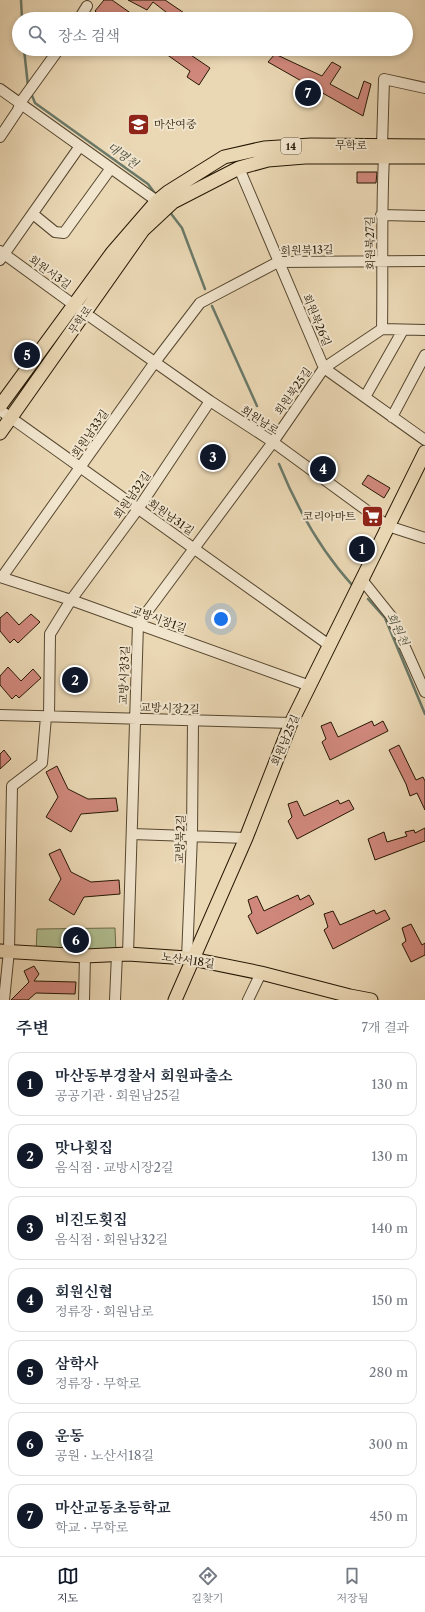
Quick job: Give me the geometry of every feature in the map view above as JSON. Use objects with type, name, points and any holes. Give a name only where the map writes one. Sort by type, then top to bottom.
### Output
[{"type":"main road","name":"무학로","points":[[0,406],[112,253],[166,201],[224,157],[264,148],[311,145],[383,151],[425,157]]},
{"type":"main road","name":"무학로","points":[[0,433],[5,413],[86,313],[143,230],[166,201],[239,168],[268,160],[383,151],[425,146]]},
{"type":"main road","name":"회원남25길","points":[[175,1000],[190,959],[246,838],[291,723],[425,452]]},
{"type":"main road","name":"노산서18길","points":[[4,951],[85,956],[122,954],[190,959],[260,973],[350,996],[372,1000]]},
{"type":"street","points":[[83,12],[87,6]]},
{"type":"street","points":[[0,138],[23,100],[54,56]]},
{"type":"street","name":"회원북27길","points":[[382,329],[383,261],[381,215],[384,79],[425,88]]},
{"type":"street","points":[[0,88],[23,100],[110,168],[166,201]]},
{"type":"street","points":[[2,255],[33,214],[80,146]]},
{"type":"street","points":[[33,214],[55,232],[64,233],[110,168]]},
{"type":"street","name":"회원북26길","points":[[239,168],[324,368]]},
{"type":"street","points":[[381,215],[425,216]]},
{"type":"street","name":"회원서3길","points":[[2,255],[86,313]]},
{"type":"street","name":"회원북13길","points":[[200,303],[278,262],[425,261]]},
{"type":"street","name":"회원남33길","points":[[1,577],[155,362],[200,303]]},
{"type":"street","name":"회원남로","points":[[86,313],[210,401],[273,442],[388,526],[425,538]]},
{"type":"street","points":[[382,329],[425,330]]},
{"type":"street","name":"회원북25길","points":[[273,442],[324,368],[382,329]]},
{"type":"street","points":[[365,397],[403,330]]},
{"type":"street","points":[[392,417],[425,355]]},
{"type":"street","points":[[324,368],[425,440]]},
{"type":"street","name":"회원남32길","points":[[4,951],[12,786],[42,763],[47,717],[50,634],[71,600],[138,509],[210,401]]},
{"type":"street","name":"회원남31길","points":[[5,413],[193,547],[328,646]]},
{"type":"street","points":[[138,624],[193,547],[273,442]]},
{"type":"street","name":"교방시장1길","points":[[1,577],[71,600],[310,686]]},
{"type":"street","points":[[363,580],[391,616],[425,692]]},
{"type":"street","name":"교방시장3길","points":[[115,1000],[122,954],[132,834],[134,719],[138,624]]},
{"type":"street","name":"교방시장2길","points":[[0,715],[291,723]]},
{"type":"street","name":"교방북2길","points":[[190,959],[193,720]]},
{"type":"street","points":[[132,834],[246,838]]},
{"type":"street","points":[[4,951],[4,1000]]},
{"type":"street","points":[[84,1000],[85,956]]},
{"type":"street","points":[[248,1000],[260,973]]},
{"type":"green space","points":[[115,928],[116,954],[36,952],[37,929]]},
{"type":"building","points":[[104,0],[112,0],[129,12],[96,12],[95,11]]},
{"type":"building","points":[[128,0],[165,0],[183,12],[166,12],[153,2],[147,10]]},
{"type":"building","points":[[169,56],[192,56],[210,68],[199,85],[187,77],[190,71]]},
{"type":"building","points":[[273,56],[279,56],[322,76],[332,62],[341,67],[330,84],[358,99],[364,81],[371,84],[363,116],[268,62]]},
{"type":"building","points":[[357,172],[377,172],[376,183],[357,183]]},
{"type":"building","points":[[368,475],[390,488],[384,498],[362,484]]},
{"type":"building","points":[[7,612],[19,625],[31,614],[40,622],[18,643],[14,639],[10,643],[0,631],[0,618]]},
{"type":"building","points":[[8,667],[21,681],[33,669],[41,678],[19,698],[16,695],[12,699],[0,685],[0,676]]},
{"type":"building","points":[[372,721],[374,726],[383,721],[388,731],[330,760],[322,742],[326,739],[321,726],[331,722],[338,737]]},
{"type":"building","points":[[399,745],[416,780],[423,777],[425,781],[425,810],[417,793],[410,796],[406,784],[389,750]]},
{"type":"building","points":[[4,750],[11,759],[0,769],[0,754]]},
{"type":"building","points":[[57,766],[68,789],[88,799],[116,798],[118,811],[81,814],[71,832],[46,817],[58,797],[46,772]]},
{"type":"building","points":[[338,800],[340,804],[349,800],[354,809],[297,839],[288,821],[292,817],[288,804],[297,801],[304,816]]},
{"type":"building","points":[[425,828],[425,841],[375,860],[368,839],[384,832],[387,842],[407,836],[405,832],[414,830],[415,833]]},
{"type":"building","points":[[60,849],[71,872],[91,882],[119,880],[120,894],[84,897],[74,915],[49,900],[61,879],[49,854]]},
{"type":"building","points":[[298,895],[300,900],[309,895],[314,904],[257,934],[248,916],[252,913],[248,900],[257,896],[264,911]]},
{"type":"building","points":[[374,910],[376,914],[385,910],[390,919],[333,949],[324,930],[328,927],[324,914],[333,911],[340,925]]},
{"type":"building","points":[[411,924],[422,945],[425,943],[425,955],[411,962],[402,944],[406,941],[402,928]]},
{"type":"building","points":[[34,966],[39,974],[34,981],[76,982],[75,994],[36,993],[28,1000],[11,1000],[29,982],[24,971]]},
{"type":"waterway","name":"대명천","points":[[21,0],[22,12]]},
{"type":"waterway","name":"대명천","points":[[25,56],[28,86]]},
{"type":"waterway","name":"대명천","points":[[31,93],[35,103],[148,184],[157,196]]},
{"type":"waterway","name":"대명천","points":[[169,211],[182,228],[205,289]]},
{"type":"waterway","points":[[212,306],[257,406]]},
{"type":"waterway","points":[[279,464],[302,513],[320,544],[341,573],[353,586]]},
{"type":"waterway","name":"회원천","points":[[368,599],[385,618],[425,714]]},
{"type":"place","name":"마산교동초등학교","points":[[308,93]]},
{"type":"place","name":"마산여중","points":[[138,124]]},
{"type":"place","name":"삼학사","points":[[27,355]]},
{"type":"place","name":"비진도횟집","points":[[213,457]]},
{"type":"place","name":"회원신협","points":[[323,469]]},
{"type":"place","name":"코리아마트","points":[[372,516]]},
{"type":"place","name":"마산동부경찰서 회원파출소","points":[[362,549]]},
{"type":"place","name":"맛나횟집","points":[[75,680]]},
{"type":"place","name":"운동","points":[[76,940]]}]
